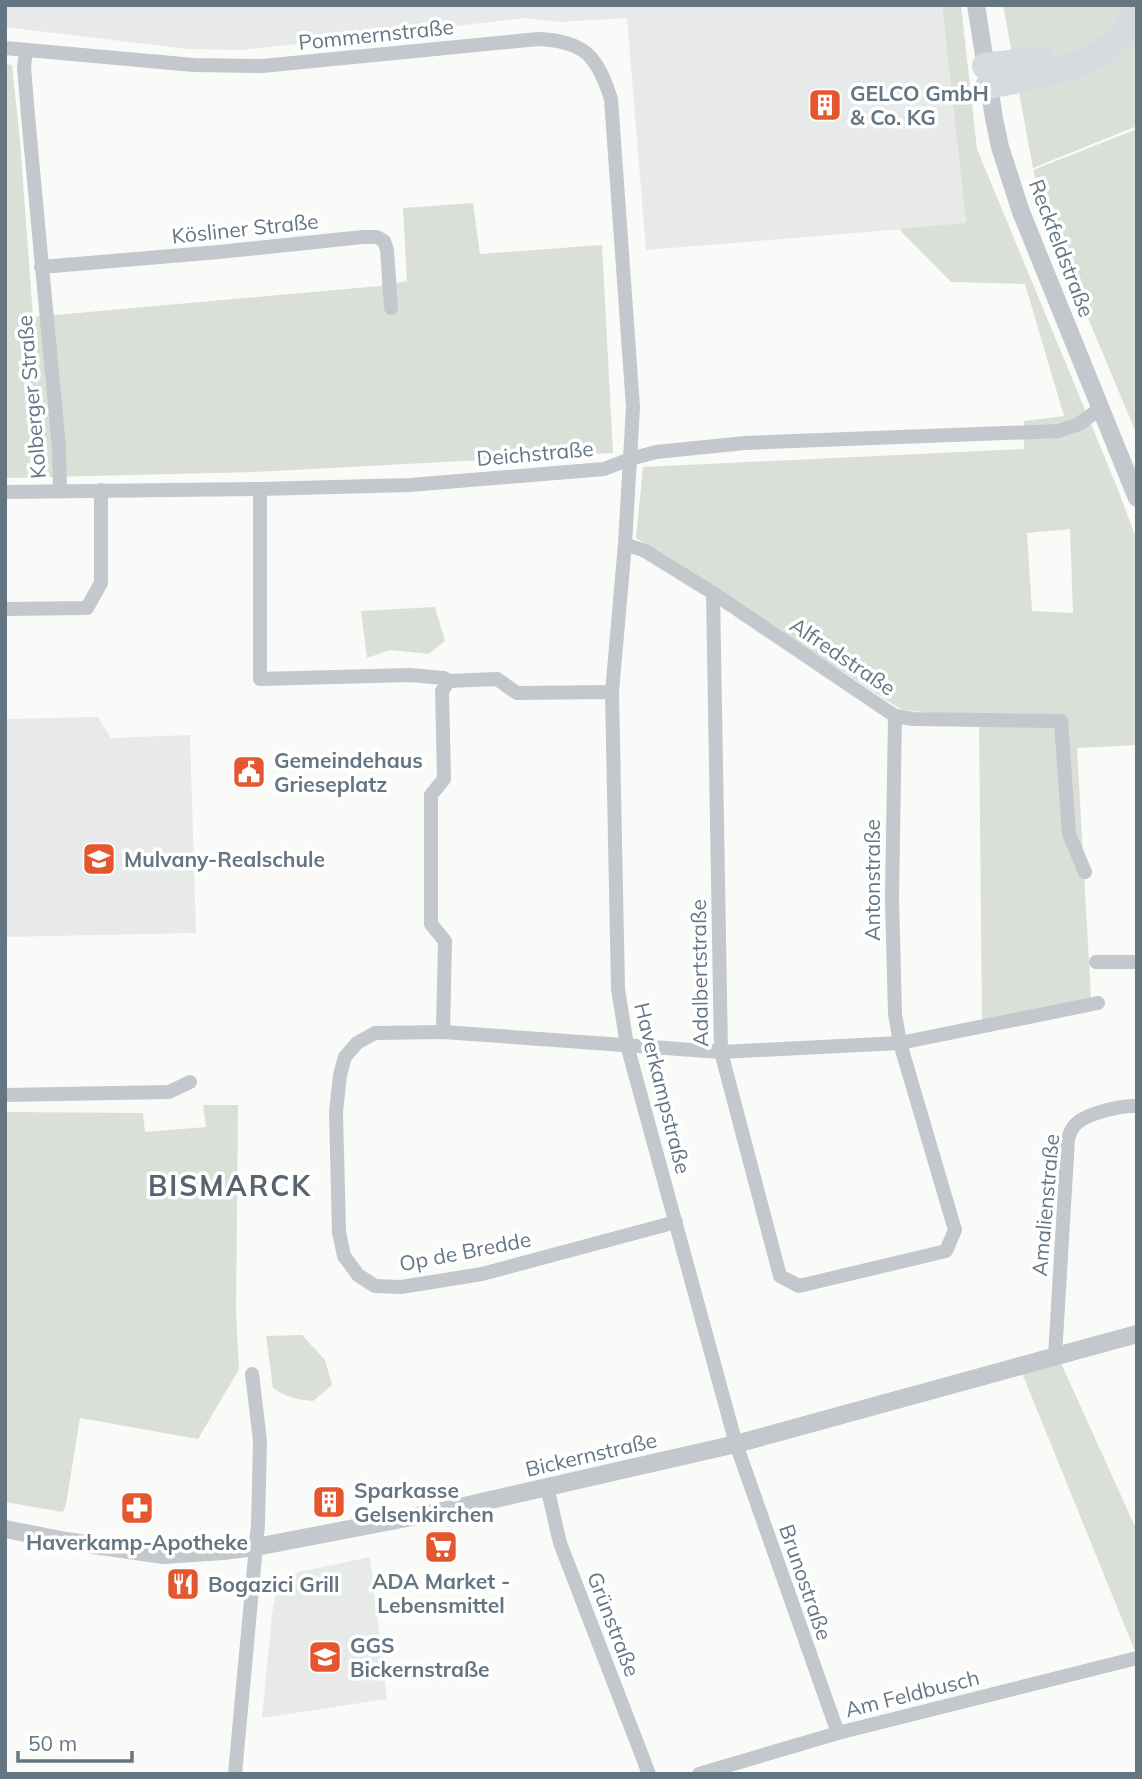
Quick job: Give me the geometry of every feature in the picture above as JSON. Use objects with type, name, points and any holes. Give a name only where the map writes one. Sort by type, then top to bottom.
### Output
[{"type":"highway","points":[[987,76],[1094,45],[1107,35],[1119,19],[1124,5]]},
{"type":"highway","points":[[987,76],[1052,73],[1077,65],[1114,43],[1134,12],[1135,5]]},
{"type":"street","name":"Reckfeldstraße","points":[[976,5],[1000,147],[1021,212],[1137,499]]},
{"type":"street","name":"Pommernstraße","points":[[5,47],[196,65],[256,66],[538,39],[575,45],[592,56],[611,99],[633,407],[630,459]]},
{"type":"street","name":"Kolberger Straße","points":[[26,50],[24,67],[59,448],[60,490]]},
{"type":"street","name":"Kösliner Straße","points":[[41,267],[377,237],[384,241],[387,250],[391,308]]},
{"type":"street","name":"Deichstraße","points":[[5,492],[260,489],[433,483],[604,469],[656,452],[765,442],[1059,431],[1079,424],[1101,408]]},
{"type":"street","name":"Haverkampstraße","points":[[630,459],[612,692],[618,989],[627,1045],[736,1444]]},
{"type":"street","points":[[260,489],[260,679],[410,675],[444,678],[449,681],[497,679],[517,693],[612,692]]},
{"type":"street","points":[[5,609],[87,608],[101,583],[101,490]]},
{"type":"street","name":"Alfredstraße","points":[[625,544],[645,551],[713,593],[895,716],[913,719],[1061,721],[1069,834],[1085,872]]},
{"type":"street","name":"Adalbertstraße","points":[[713,593],[721,1052],[780,1276],[799,1286],[946,1251],[955,1230]]},
{"type":"street","points":[[443,1032],[445,942],[431,925],[431,795],[444,779],[443,691],[449,681]]},
{"type":"street","name":"Antonstraße","points":[[895,716],[892,898],[895,1014],[900,1043],[955,1230]]},
{"type":"street","points":[[1096,962],[1137,962]]},
{"type":"street","points":[[627,1045],[721,1052],[900,1043],[1098,1003]]},
{"type":"street","name":"Op de Bredde","points":[[627,1045],[443,1032],[375,1033],[357,1043],[345,1057],[340,1074],[337,1112],[339,1232],[344,1256],[358,1275],[375,1286],[401,1287],[482,1274],[676,1222]]},
{"type":"street","points":[[5,1095],[169,1092],[190,1082]]},
{"type":"street","name":"Amalienstraße","points":[[1055,1356],[1068,1139],[1073,1126],[1083,1118],[1127,1105],[1137,1106]]},
{"type":"street","name":"Bickernstraße","points":[[5,1530],[164,1555],[256,1547],[438,1512],[736,1444],[1137,1334]]},
{"type":"street","points":[[235,1774],[256,1547],[260,1441],[252,1374]]},
{"type":"street","name":"Brunostraße","points":[[736,1444],[838,1733]]},
{"type":"street","name":"Grünstraße","points":[[547,1487],[560,1543],[649,1774]]},
{"type":"street","name":"Am Feldbusch","points":[[699,1774],[838,1733],[1137,1658]]},
{"type":"shaded area","points":[[5,5],[942,5],[966,224],[646,250],[627,18],[560,22],[526,18],[243,50],[187,49],[5,27]]},
{"type":"shaded area","points":[[942,5],[961,5],[977,149],[1137,541],[1137,745],[1077,748],[1091,998],[982,1022],[979,717],[902,710],[636,538],[643,467],[1024,449],[1024,421],[1064,416],[1025,284],[951,282],[899,229],[966,223]],"holes":[[[1070,529],[1073,613],[1032,611],[1027,533]]]},
{"type":"shaded area","points":[[1003,5],[1137,5],[1137,126],[1033,168]]},
{"type":"shaded area","points":[[5,64],[12,65],[33,317],[380,286],[407,281],[403,208],[473,203],[480,254],[602,245],[613,453],[255,472],[5,478]]},
{"type":"shaded area","points":[[1137,129],[1137,435],[1049,225],[1033,170]]},
{"type":"shaded area","points":[[435,607],[445,641],[429,654],[390,650],[367,658],[361,611]]},
{"type":"shaded area","name":"Mulvany-Realschule","points":[[98,717],[111,738],[190,735],[196,933],[5,937],[5,719]]},
{"type":"shaded area","points":[[203,1105],[238,1105],[236,1312],[239,1369],[198,1439],[80,1418],[63,1512],[5,1502],[5,1112],[143,1113],[145,1132],[206,1127]]},
{"type":"shaded area","points":[[302,1335],[325,1360],[332,1385],[313,1401],[292,1398],[273,1388],[266,1336]]},
{"type":"shaded area","points":[[1060,1361],[1137,1531],[1137,1656],[1022,1373]]},
{"type":"shaded area","name":"GGS Bickernstraße","points":[[370,1557],[387,1699],[262,1718],[272,1614],[276,1593],[282,1583],[290,1574]]},
{"type":"place","name":"GELCO GmbH & Co. KG","points":[[825,105]]},
{"type":"place","name":"Gemeindehaus Grieseplatz","points":[[249,772]]},
{"type":"place","name":"Mulvany-Realschule","points":[[99,859]]},
{"type":"place","name":"Sparkasse Gelsenkirchen","points":[[329,1502]]},
{"type":"place","name":"Haverkamp-Apotheke","points":[[137,1508]]},
{"type":"place","name":"ADA Market - Lebensmittel","points":[[441,1547]]},
{"type":"place","name":"Bogazici Grill","points":[[183,1584]]},
{"type":"place","name":"GGS Bickernstraße","points":[[325,1657]]},
{"type":"district","name":"BISMARCK","points":[[230,1185]]}]
